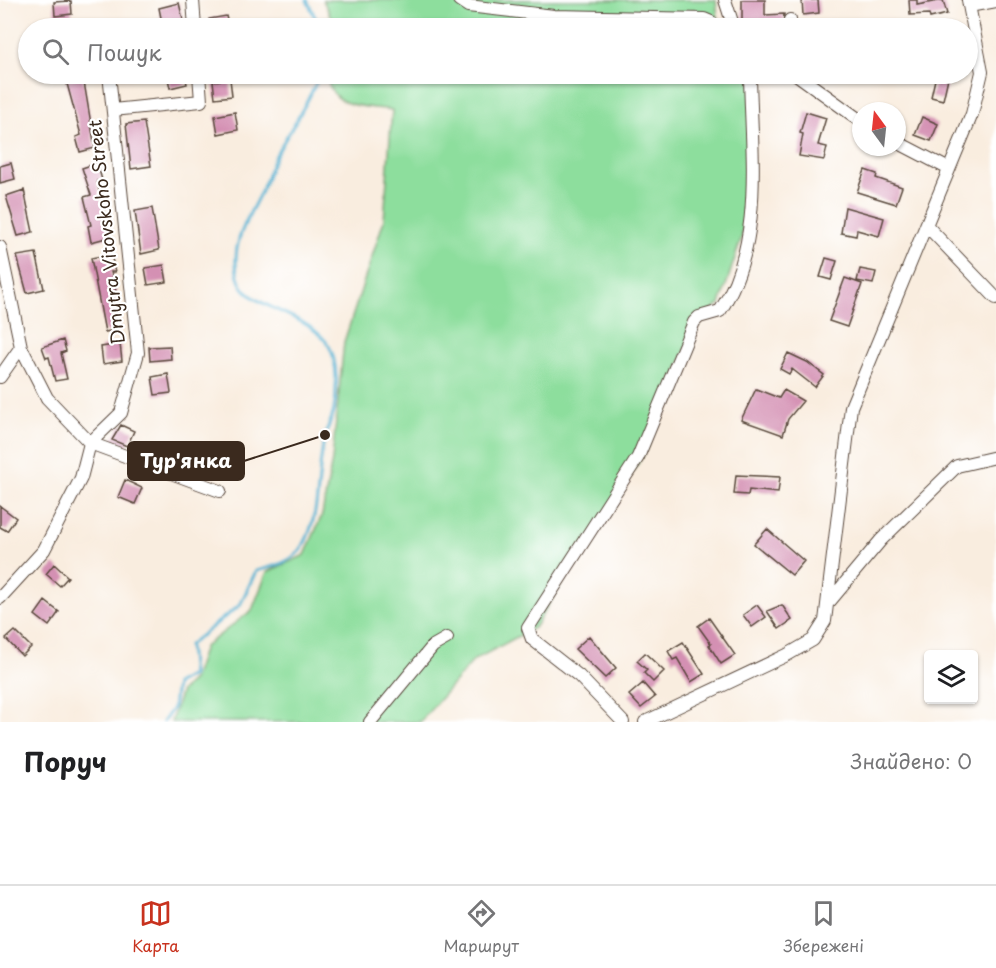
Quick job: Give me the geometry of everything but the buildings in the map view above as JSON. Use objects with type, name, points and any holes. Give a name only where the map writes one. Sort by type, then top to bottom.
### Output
[{"type":"street","points":[[193,0],[194,18]]},
{"type":"street","points":[[459,0],[468,6],[554,16],[654,18]]},
{"type":"street","points":[[725,0],[731,18]]},
{"type":"street","points":[[971,18],[968,3],[996,1]]},
{"type":"street","points":[[645,722],[787,656],[813,640],[825,621],[851,407],[972,114],[982,72],[978,52]]},
{"type":"street","name":"Dmytra Vitovskoho Street","points":[[90,443],[121,413],[138,353],[110,84]]},
{"type":"street","points":[[112,110],[201,101],[200,84]]},
{"type":"street","points":[[623,722],[579,676],[532,639],[528,628],[638,457],[694,322],[699,317],[720,311],[735,287],[754,194],[750,84]]},
{"type":"street","points":[[810,84],[852,114]]},
{"type":"street","points":[[906,147],[949,169]]},
{"type":"street","points":[[927,225],[996,298]]},
{"type":"street","points":[[0,247],[21,347],[47,398],[90,443],[220,491]]},
{"type":"street","points":[[0,377],[21,347]]},
{"type":"street","points":[[0,598],[44,550],[81,478],[90,443]]},
{"type":"street","points":[[829,602],[881,540],[957,466],[996,457]]},
{"type":"street","points":[[370,722],[433,646],[447,638]]},
{"type":"green space","points":[[323,0],[716,0],[718,18],[331,18]]},
{"type":"green space","points":[[328,84],[752,84],[751,136],[742,236],[720,304],[697,321],[644,454],[534,628],[474,660],[420,722],[171,722],[181,691],[193,680],[204,647],[252,610],[267,572],[305,555],[322,515],[332,460],[344,342],[384,220],[392,110],[350,104],[335,95]]},
{"type":"waterway","points":[[307,0],[315,18]]},
{"type":"waterway","points":[[163,722],[173,708],[176,684],[192,675],[189,645],[240,605],[256,571],[282,563],[299,552],[313,520],[322,449],[333,416],[335,402],[336,377],[332,352],[319,334],[307,325],[265,304],[243,288],[238,277],[236,252],[242,230],[265,184],[273,161],[315,84]]},
{"type":"place","name":"Тур'янка","points":[[325,435]]}]
